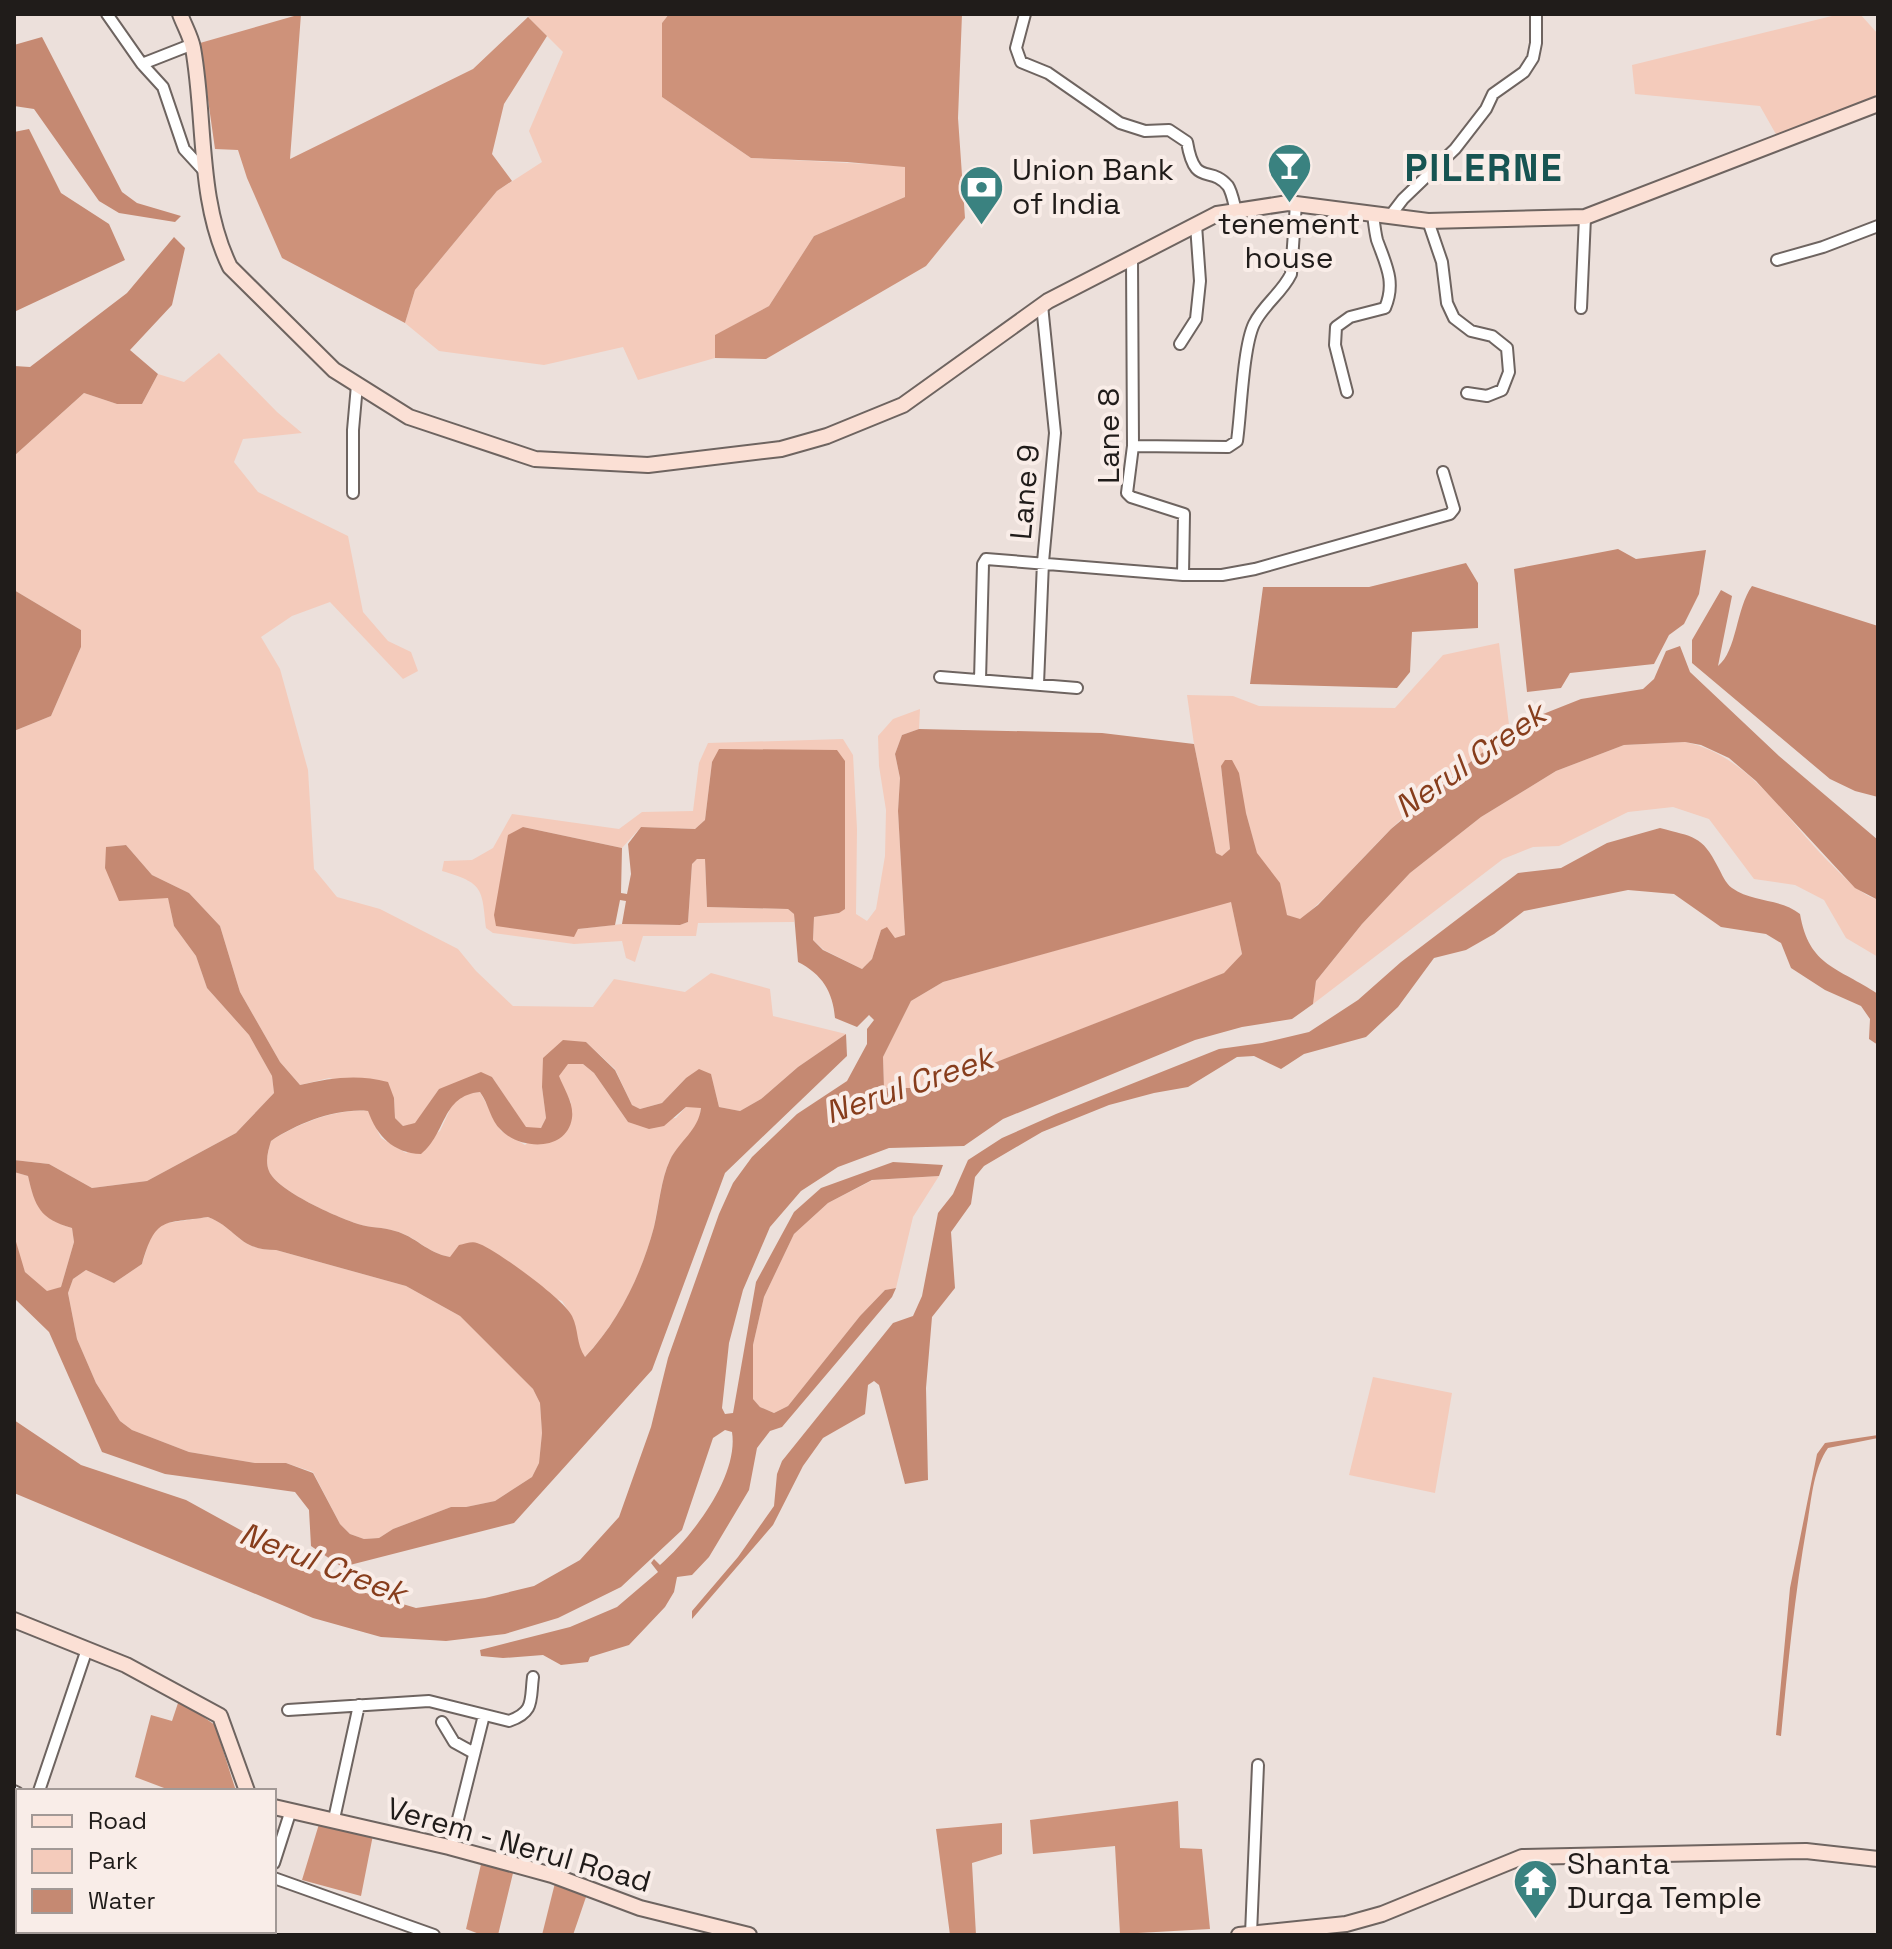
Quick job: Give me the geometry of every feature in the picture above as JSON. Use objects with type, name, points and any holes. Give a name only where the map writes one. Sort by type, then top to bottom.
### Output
[{"type":"main road","points":[[180,14],[193,44],[206,173],[219,245],[230,267],[334,370],[409,417],[535,459],[648,465],[781,449],[827,436],[903,405],[1042,305],[1217,214],[1296,204],[1428,221],[1585,217],[1878,104]]},
{"type":"main road","points":[[14,1620],[126,1665],[220,1716],[246,1789]]},
{"type":"main road","name":"Verem - Nerul Road","points":[[276,1807],[451,1847],[552,1875],[640,1908],[749,1935]]},
{"type":"main road","points":[[1245,1934],[1346,1929],[1522,1857],[1806,1851],[1878,1859]]},
{"type":"street","points":[[107,14],[142,64],[163,87],[184,149],[206,173]]},
{"type":"street","points":[[1025,14],[1016,48],[1021,62],[1048,73],[1120,123],[1145,131],[1169,130],[1187,142],[1190,160],[1200,174],[1217,178],[1228,187],[1236,211]]},
{"type":"street","points":[[1390,216],[1403,199],[1455,149],[1486,109],[1493,94],[1524,72],[1533,58],[1536,14]]},
{"type":"street","points":[[142,64],[193,44]]},
{"type":"street","points":[[1133,446],[1228,447],[1237,441],[1249,335],[1262,311],[1287,283],[1291,274],[1296,204]]},
{"type":"street","points":[[1347,392],[1335,345],[1336,327],[1350,317],[1385,308],[1390,297],[1391,278],[1376,238],[1373,214]]},
{"type":"street","points":[[1581,308],[1585,217]]},
{"type":"street","points":[[1428,221],[1442,262],[1447,303],[1454,318],[1471,331],[1492,336],[1507,348],[1509,372],[1502,390],[1487,396],[1467,393]]},
{"type":"street","points":[[1180,344],[1196,319],[1200,281],[1196,225]]},
{"type":"street","points":[[1777,260],[1878,226]]},
{"type":"street","name":"Lane 8","points":[[1132,258],[1133,446],[1127,493],[1131,497],[1183,513],[1186,517],[1183,575]]},
{"type":"street","name":"Lane 9","points":[[1038,684],[1043,562],[1055,433],[1042,305]]},
{"type":"street","points":[[353,493],[357,385]]},
{"type":"street","points":[[980,680],[983,561],[990,558],[1183,575],[1222,575],[1255,569],[1450,514],[1454,509],[1443,472]]},
{"type":"street","points":[[940,677],[1077,688]]},
{"type":"street","points":[[40,1789],[87,1649]]},
{"type":"street","points":[[288,1710],[429,1701],[509,1721],[521,1716],[530,1706],[533,1677]]},
{"type":"street","points":[[334,1819],[359,1705]]},
{"type":"street","points":[[451,1847],[484,1715]]},
{"type":"street","points":[[442,1722],[454,1742],[474,1753]]},
{"type":"street","points":[[1245,1934],[1258,1765]]},
{"type":"street","points":[[276,1857],[291,1810]]},
{"type":"street","points":[[276,1879],[434,1935]]},
{"type":"green space","points":[[532,14],[669,14],[662,23],[662,97],[751,158],[905,166],[905,197],[814,236],[769,306],[716,335],[715,358],[638,380],[623,347],[544,365],[439,351],[405,323],[415,290],[497,191],[542,162],[529,131],[563,52],[528,17]]},
{"type":"green space","points":[[1840,14],[1860,14],[1878,34],[1878,96],[1777,136],[1760,106],[1635,94],[1632,65]]},
{"type":"green space","points":[[219,353],[302,433],[243,439],[234,462],[258,492],[348,536],[363,612],[388,641],[411,652],[418,671],[403,679],[330,602],[292,616],[261,637],[280,669],[308,770],[314,869],[337,897],[380,909],[458,949],[513,1006],[593,1007],[614,979],[685,992],[711,973],[770,989],[773,1016],[846,1034],[798,1067],[761,1099],[740,1111],[719,1107],[711,1075],[686,1078],[662,1103],[640,1109],[632,1105],[615,1069],[586,1042],[542,1087],[546,1118],[541,1128],[526,1128],[492,1077],[439,1089],[415,1124],[403,1126],[395,1118],[394,1098],[329,1078],[300,1085],[280,1062],[240,992],[220,926],[189,893],[152,875],[126,845],[107,847],[105,868],[168,897],[174,926],[196,956],[207,988],[249,1035],[272,1076],[274,1093],[236,1133],[147,1181],[92,1188],[49,1164],[14,1160],[14,731],[51,716],[81,647],[81,630],[14,590],[14,456],[84,393],[117,404],[142,404],[158,374],[184,382]]},
{"type":"green space","points":[[1499,643],[1510,733],[1417,805],[1300,920],[1287,915],[1257,854],[1246,813],[1221,767],[1230,849],[1222,857],[1216,853],[1187,695],[1233,696],[1259,706],[1395,708],[1443,655]]},
{"type":"green space","points":[[920,709],[919,729],[902,735],[895,754],[900,778],[898,811],[905,935],[895,939],[881,930],[872,959],[862,969],[824,950],[813,940],[814,917],[839,913],[712,762],[705,820],[695,829],[641,827],[622,848],[523,827],[578,929],[622,924],[680,925],[688,922],[692,864],[697,859],[705,859],[707,907],[788,909],[794,914],[794,922],[698,923],[696,936],[643,936],[635,962],[626,958],[622,941],[574,944],[493,933],[486,928],[478,889],[466,879],[442,871],[444,861],[472,860],[493,848],[512,814],[619,829],[642,812],[693,811],[699,763],[708,743],[843,739],[853,755],[857,829],[856,914],[867,921],[876,909],[885,856],[886,810],[878,736],[893,719]]},
{"type":"green space","points":[[1685,742],[1730,761],[1749,776],[1844,877],[1878,900],[1878,957],[1846,938],[1824,900],[1795,885],[1754,879],[1709,819],[1673,807],[1628,812],[1559,846],[1533,847],[1503,859],[1313,1004],[1316,981],[1362,924],[1410,873],[1481,817],[1556,771],[1624,745]]},
{"type":"green space","points":[[1231,901],[1242,954],[1225,973],[930,1088],[884,1088],[883,1057],[911,1001],[943,982]]},
{"type":"green space","points":[[567,1064],[583,1064],[594,1073],[628,1122],[676,1118],[686,1107],[701,1107],[696,1124],[667,1167],[654,1227],[635,1280],[608,1329],[584,1358],[570,1315],[562,1301],[435,1252],[402,1233],[336,1216],[283,1187],[269,1171],[267,1160],[271,1141],[305,1123],[343,1112],[368,1111],[381,1138],[406,1153],[440,1131],[453,1103],[465,1094],[480,1092],[501,1131],[525,1145],[571,1103],[558,1076]]},
{"type":"green space","points":[[14,1172],[28,1176],[33,1195],[46,1215],[72,1228],[74,1242],[61,1287],[47,1292],[25,1272],[15,1243]]},
{"type":"green space","points":[[939,1176],[913,1217],[896,1288],[885,1290],[860,1316],[788,1406],[774,1413],[760,1407],[753,1399],[753,1345],[764,1297],[794,1234],[828,1203],[873,1180]]},
{"type":"green space","points":[[208,1217],[254,1247],[276,1250],[406,1286],[460,1316],[533,1389],[540,1403],[542,1433],[539,1463],[532,1477],[495,1501],[451,1507],[393,1529],[379,1538],[364,1539],[350,1534],[340,1524],[313,1472],[286,1463],[255,1463],[189,1452],[132,1430],[120,1421],[96,1383],[77,1339],[68,1293],[73,1279],[86,1270],[114,1283],[142,1264],[151,1235],[161,1224]]},
{"type":"green space","points":[[1373,1377],[1452,1393],[1435,1493],[1349,1475]]},
{"type":"shaded area","points":[[301,14],[290,159],[473,69],[528,17],[547,36],[504,104],[492,154],[512,181],[497,191],[415,290],[405,323],[282,258],[238,150],[215,149],[200,43]]},
{"type":"shaded area","points":[[669,14],[962,14],[958,118],[965,218],[926,266],[766,359],[715,358],[715,335],[769,306],[814,236],[905,197],[905,167],[751,158],[662,97],[662,23]]},
{"type":"shaded area","points":[[179,1700],[215,1725],[235,1789],[167,1789],[135,1777],[151,1715],[172,1721]]},
{"type":"shaded area","points":[[1178,1801],[1180,1848],[1202,1849],[1210,1929],[1120,1934],[1115,1846],[1033,1854],[1030,1820]]},
{"type":"shaded area","points":[[1002,1823],[1002,1854],[972,1863],[976,1935],[950,1935],[936,1829]]},
{"type":"shaded area","points":[[319,1824],[373,1835],[361,1896],[302,1880]]},
{"type":"shaded area","points":[[14,1833],[16,1933],[242,1935],[14,1935]]},
{"type":"shaded area","points":[[482,1860],[514,1869],[498,1935],[482,1935],[466,1929]]},
{"type":"shaded area","points":[[555,1883],[586,1897],[573,1935],[542,1935]]},
{"type":"water","points":[[42,37],[122,192],[137,203],[181,216],[175,222],[119,213],[99,201],[34,109],[14,106],[14,45]]},
{"type":"water","points":[[29,129],[61,193],[109,224],[125,260],[14,312],[14,132]]},
{"type":"water","points":[[174,237],[185,248],[172,305],[130,350],[158,374],[142,404],[117,404],[84,393],[14,456],[14,366],[30,367],[127,293]]},
{"type":"water","points":[[1618,549],[1636,559],[1706,550],[1699,594],[1684,624],[1669,635],[1654,664],[1570,673],[1561,688],[1527,692],[1514,569]]},
{"type":"water","points":[[1466,563],[1478,583],[1478,628],[1412,632],[1410,672],[1397,688],[1250,684],[1263,587],[1369,587]]},
{"type":"water","points":[[1752,586],[1878,626],[1878,797],[1855,791],[1830,779],[1692,663],[1692,640],[1721,590],[1732,596],[1718,666],[1724,659]]},
{"type":"water","points":[[14,590],[81,630],[81,647],[51,716],[14,731]]},
{"type":"water","points":[[1680,646],[1690,672],[1779,756],[1878,840],[1878,900],[1855,888],[1756,781],[1729,758],[1701,745],[1685,742],[1624,745],[1556,771],[1481,817],[1410,873],[1362,924],[1316,981],[1313,1004],[1292,1019],[1242,1027],[1195,1040],[1003,1119],[964,1146],[889,1148],[838,1167],[801,1191],[770,1227],[743,1290],[729,1343],[722,1408],[725,1414],[733,1413],[756,1282],[794,1212],[821,1188],[893,1162],[943,1165],[939,1176],[872,1180],[828,1203],[794,1234],[764,1297],[753,1345],[753,1399],[760,1407],[774,1413],[788,1406],[860,1316],[885,1290],[896,1288],[892,1297],[782,1427],[770,1431],[757,1448],[749,1490],[709,1557],[692,1575],[677,1577],[674,1592],[665,1607],[629,1645],[590,1657],[588,1662],[561,1665],[543,1655],[503,1658],[481,1656],[480,1650],[570,1627],[617,1607],[658,1572],[651,1563],[654,1559],[660,1565],[686,1539],[721,1486],[732,1449],[732,1432],[725,1430],[713,1438],[682,1530],[621,1587],[558,1618],[505,1634],[446,1641],[381,1637],[313,1618],[14,1493],[14,1420],[81,1465],[186,1500],[295,1560],[366,1593],[416,1608],[485,1598],[534,1586],[580,1560],[619,1517],[651,1427],[668,1358],[733,1183],[752,1157],[797,1114],[847,1081],[867,1044],[867,1029],[874,1020],[869,1015],[857,1027],[835,1018],[825,985],[814,972],[798,962],[794,914],[788,909],[707,907],[705,859],[697,859],[692,864],[688,922],[680,925],[622,924],[626,901],[620,900],[615,925],[578,929],[574,937],[496,926],[494,915],[508,835],[523,827],[622,848],[621,893],[627,894],[631,874],[628,844],[641,827],[695,829],[705,820],[712,762],[719,749],[837,750],[845,761],[845,909],[814,917],[813,940],[823,950],[862,969],[872,959],[881,930],[887,927],[895,938],[905,935],[898,811],[900,778],[895,754],[902,735],[919,729],[1102,733],[1194,744],[1216,853],[1222,856],[1230,849],[1221,766],[1225,760],[1232,760],[1239,773],[1257,853],[1280,883],[1287,915],[1300,919],[1318,905],[1391,829],[1475,758],[1528,720],[1581,699],[1643,689],[1654,679],[1666,651]],"holes":[[[1231,902],[1242,954],[1224,973],[930,1088],[884,1088],[883,1057],[911,1001],[943,982]]]},
{"type":"water","points":[[1660,828],[1689,836],[1701,843],[1726,881],[1740,893],[1784,905],[1800,914],[1804,932],[1818,955],[1827,964],[1878,994],[1878,1045],[1869,1039],[1870,1019],[1861,1006],[1825,990],[1791,968],[1781,943],[1766,934],[1721,927],[1674,894],[1628,890],[1524,911],[1466,950],[1434,958],[1398,1007],[1366,1037],[1304,1054],[1281,1069],[1254,1056],[1237,1057],[1188,1087],[1109,1105],[1042,1132],[984,1166],[975,1177],[971,1204],[951,1232],[955,1288],[932,1317],[926,1388],[928,1480],[905,1484],[879,1385],[874,1381],[868,1385],[865,1414],[823,1438],[803,1466],[773,1525],[692,1619],[692,1611],[738,1557],[774,1506],[777,1474],[782,1461],[893,1323],[913,1316],[922,1296],[938,1213],[953,1194],[968,1160],[1002,1138],[1056,1114],[1219,1049],[1309,1032],[1358,1000],[1401,962],[1518,873],[1561,868],[1607,843]]},
{"type":"water","points":[[126,845],[152,875],[189,893],[220,926],[240,992],[280,1062],[300,1085],[344,1078],[388,1082],[394,1098],[395,1118],[403,1126],[415,1123],[439,1089],[481,1072],[492,1077],[526,1127],[541,1128],[546,1118],[542,1087],[543,1058],[563,1040],[586,1042],[615,1070],[632,1105],[640,1109],[662,1103],[699,1069],[711,1074],[719,1107],[740,1111],[761,1099],[798,1067],[846,1034],[847,1056],[725,1173],[652,1370],[514,1523],[342,1567],[311,1546],[309,1510],[295,1492],[165,1474],[102,1452],[49,1332],[14,1298],[14,1235],[25,1272],[47,1291],[61,1287],[74,1242],[72,1228],[46,1216],[41,1210],[33,1196],[28,1176],[14,1172],[14,1160],[49,1164],[92,1188],[147,1181],[236,1133],[274,1093],[272,1076],[249,1035],[207,988],[196,956],[174,926],[168,898],[119,901],[105,868],[106,847]],"holes":[[[568,1064],[583,1064],[594,1073],[628,1122],[649,1129],[664,1126],[686,1107],[701,1108],[693,1129],[667,1167],[654,1227],[635,1280],[618,1313],[585,1357],[567,1308],[498,1254],[475,1242],[459,1245],[450,1257],[442,1255],[402,1233],[358,1224],[323,1209],[283,1187],[269,1171],[267,1160],[271,1141],[305,1123],[343,1112],[368,1111],[387,1142],[402,1150],[421,1154],[458,1100],[480,1092],[494,1122],[509,1137],[530,1144],[552,1142],[568,1129],[572,1118],[570,1102],[559,1076]],[[208,1217],[254,1247],[276,1250],[406,1286],[460,1316],[533,1389],[540,1403],[542,1433],[539,1463],[532,1477],[495,1501],[451,1507],[393,1529],[379,1538],[364,1539],[350,1534],[340,1524],[313,1473],[286,1463],[255,1463],[189,1452],[132,1430],[120,1421],[96,1383],[77,1339],[68,1293],[73,1279],[86,1270],[114,1283],[142,1264],[152,1237],[163,1225]]]},
{"type":"water","points":[[1878,1435],[1878,1438],[1828,1448],[1820,1464],[1812,1491],[1799,1573],[1781,1736],[1776,1735],[1790,1588],[1817,1454],[1825,1443]]},
{"type":"place","name":"tenement house","points":[[1289,205]]},
{"type":"place","name":"Union Bank of India","points":[[981,226]]},
{"type":"place","name":"Shanta Durga Temple","points":[[1536,1920]]},
{"type":"district","name":"PILERNE","points":[[1484,168]]},
{"type":"water label","name":"Nerul Creek","points":[[1470,760]]},
{"type":"water label","name":"Nerul Creek","points":[[909,1085]]},
{"type":"water label","name":"Nerul Creek","points":[[323,1563]]}]
